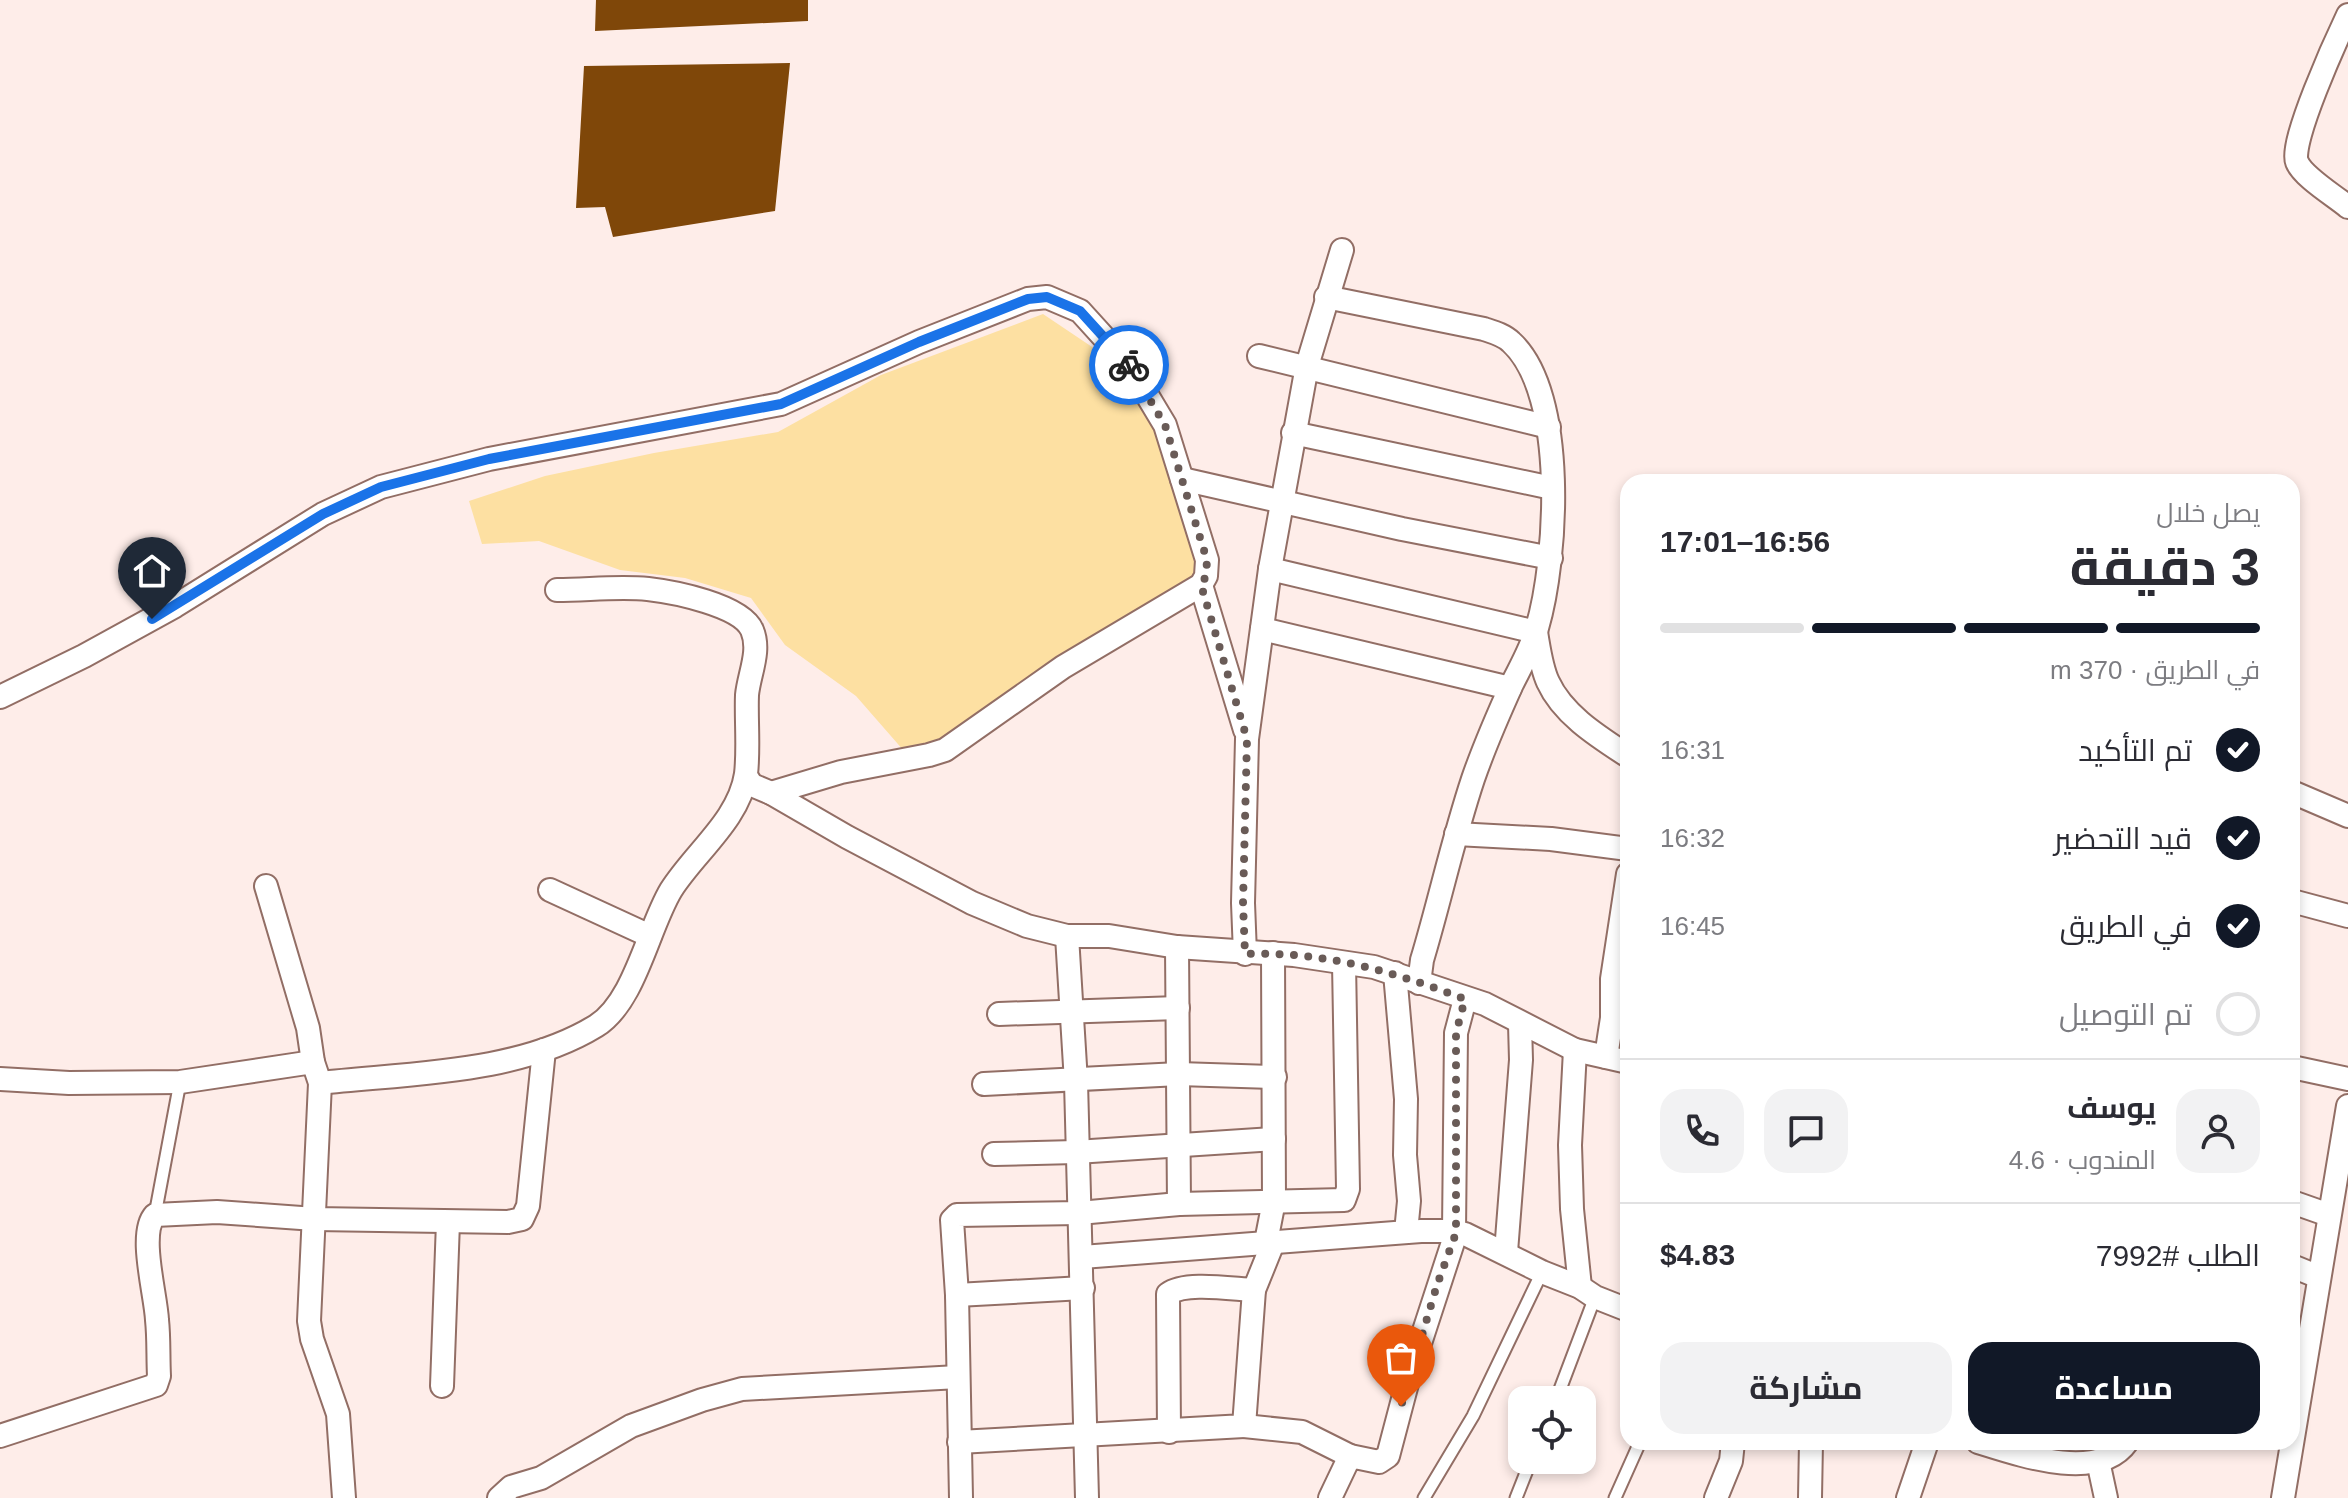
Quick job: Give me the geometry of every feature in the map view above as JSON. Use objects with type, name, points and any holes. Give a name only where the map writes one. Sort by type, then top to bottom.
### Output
[{"type":"street","points":[[2348,15],[2328,58],[2296,153],[2303,171],[2348,207]]},
{"type":"street","points":[[1245,954],[1243,903],[1247,739],[1270,569],[1307,366],[1342,250]]},
{"type":"street","points":[[0,697],[175,606],[323,514],[381,487],[489,459],[781,404],[919,342],[1028,299],[1047,297],[1080,311],[1129,365],[1165,425],[1207,560],[1206,576],[1201,585],[1063,667],[945,750],[826,776],[771,793]]},
{"type":"street","points":[[1326,297],[1484,329],[1512,342],[1531,370],[1549,427],[1551,558],[1546,594],[1536,632],[1482,755],[1456,834],[1422,960],[1419,983]]},
{"type":"street","points":[[1259,356],[1549,427]]},
{"type":"street","points":[[1293,433],[1552,488]]},
{"type":"street","points":[[1182,479],[1402,529],[1551,558]]},
{"type":"street","points":[[1270,569],[1536,632]]},
{"type":"street","points":[[1201,585],[1247,739]]},
{"type":"street","points":[[0,1079],[84,1083],[180,1082],[316,1072],[477,1066],[544,1050],[598,1025],[612,1012],[636,971],[669,893],[727,818],[746,776],[747,692],[755,645],[751,626],[727,608],[648,589],[557,590]]},
{"type":"street","points":[[1262,629],[1510,688]]},
{"type":"street","points":[[1536,632],[1547,679],[1554,693],[1575,717],[1620,750]]},
{"type":"street","points":[[746,776],[752,785],[972,903],[1027,926],[1067,936],[1109,936],[1177,947],[1245,954],[1273,953],[1353,963],[1395,973],[1485,1004],[1575,1050],[1617,1060],[1612,1018],[1612,979],[1620,926]]},
{"type":"street","points":[[2300,798],[2348,816]]},
{"type":"street","points":[[1456,834],[1538,838],[1620,848]]},
{"type":"street","points":[[266,886],[308,1028],[316,1072],[315,1219],[309,1321],[312,1339],[338,1414],[344,1498]]},
{"type":"street","points":[[550,890],[650,936]]},
{"type":"street","points":[[2300,903],[2348,916]]},
{"type":"street","points":[[1067,936],[1076,1082],[1087,1498]]},
{"type":"street","points":[[1177,947],[1179,1204]]},
{"type":"street","points":[[1244,1426],[1254,1290],[1269,1242],[1274,1201],[1273,953]]},
{"type":"street","points":[[961,1498],[957,1295],[952,1220],[957,1215],[1079,1213],[1179,1204],[1344,1200],[1348,1195],[1344,963]]},
{"type":"street","points":[[1395,973],[1406,1099],[1405,1155],[1409,1201],[1406,1232]]},
{"type":"street","points":[[959,1442],[1244,1426],[1302,1432],[1350,1456],[1379,1462],[1388,1456],[1408,1380],[1455,1232],[1456,1033],[1465,999]]},
{"type":"street","points":[[999,1014],[1178,1008]]},
{"type":"street","points":[[1506,1252],[1521,1060],[1520,1024]]},
{"type":"street","points":[[0,1436],[156,1385],[159,1376],[157,1317],[149,1254],[149,1222],[155,1215],[217,1212],[315,1219],[448,1222],[508,1222],[522,1219],[528,1206],[544,1050]]},
{"type":"street","points":[[1575,1050],[1570,1145],[1572,1209],[1587,1292]]},
{"type":"street","points":[[2300,1069],[2348,1079]]},
{"type":"street","points":[[984,1084],[1076,1082],[1179,1074],[1275,1077]]},
{"type":"street","points":[[2300,1349],[2302,1327],[2319,1277],[2337,1204],[2348,1106]]},
{"type":"street","points":[[994,1154],[1274,1139]]},
{"type":"street","points":[[2300,1202],[2337,1204]]},
{"type":"street","points":[[442,1386],[448,1222]]},
{"type":"street","points":[[1082,1257],[1406,1232],[1455,1232],[1506,1252],[1542,1272],[1620,1306]]},
{"type":"street","points":[[2300,1269],[2319,1277]]},
{"type":"street","points":[[1169,1432],[1168,1294],[1172,1290],[1199,1287],[1254,1290]]},
{"type":"street","points":[[957,1295],[1083,1288]]},
{"type":"street","points":[[499,1498],[511,1487],[541,1478],[631,1426],[742,1389],[958,1377]]},
{"type":"street","points":[[1716,1498],[1731,1461],[1732,1450]]},
{"type":"street","points":[[1810,1498],[1811,1450]]},
{"type":"street","points":[[1908,1498],[1924,1450]]},
{"type":"street","points":[[2032,1450],[2045,1461],[2098,1461],[2122,1450]]},
{"type":"street","points":[[2283,1498],[2289,1450]]},
{"type":"street","points":[[1330,1498],[1350,1456]]},
{"type":"street","points":[[2098,1461],[2106,1498]]},
{"type":"lane","points":[[155,1215],[180,1082]]},
{"type":"lane","points":[[1424,1498],[1473,1416],[1542,1272]]},
{"type":"lane","points":[[1560,1386],[1587,1292]]},
{"type":"lane","points":[[1615,1498],[1636,1450]]},
{"type":"lane","points":[[1516,1498],[1525,1474]]},
{"type":"shaded area","points":[[1043,314],[1116,363],[1154,410],[1202,575],[1187,599],[946,757],[911,759],[856,696],[785,645],[751,598],[685,578],[620,570],[539,541],[482,544],[469,501],[545,476],[778,432],[881,375]]},
{"type":"building","points":[[596,0],[808,0],[808,21],[595,31]]},
{"type":"building","points":[[790,63],[775,211],[613,237],[605,207],[576,208],[584,66]]},
{"type":"way so far","points":[[1129,365],[1165,425],[1207,560],[1206,576],[1201,585],[1247,739],[1243,903],[1245,954],[1294,955],[1374,967],[1465,999],[1456,1033],[1456,1233],[1401,1406]]},
{"type":"route","points":[[152,619],[323,514],[381,487],[489,459],[781,404],[919,342],[1028,299],[1047,297],[1080,311],[1129,365]]}]
